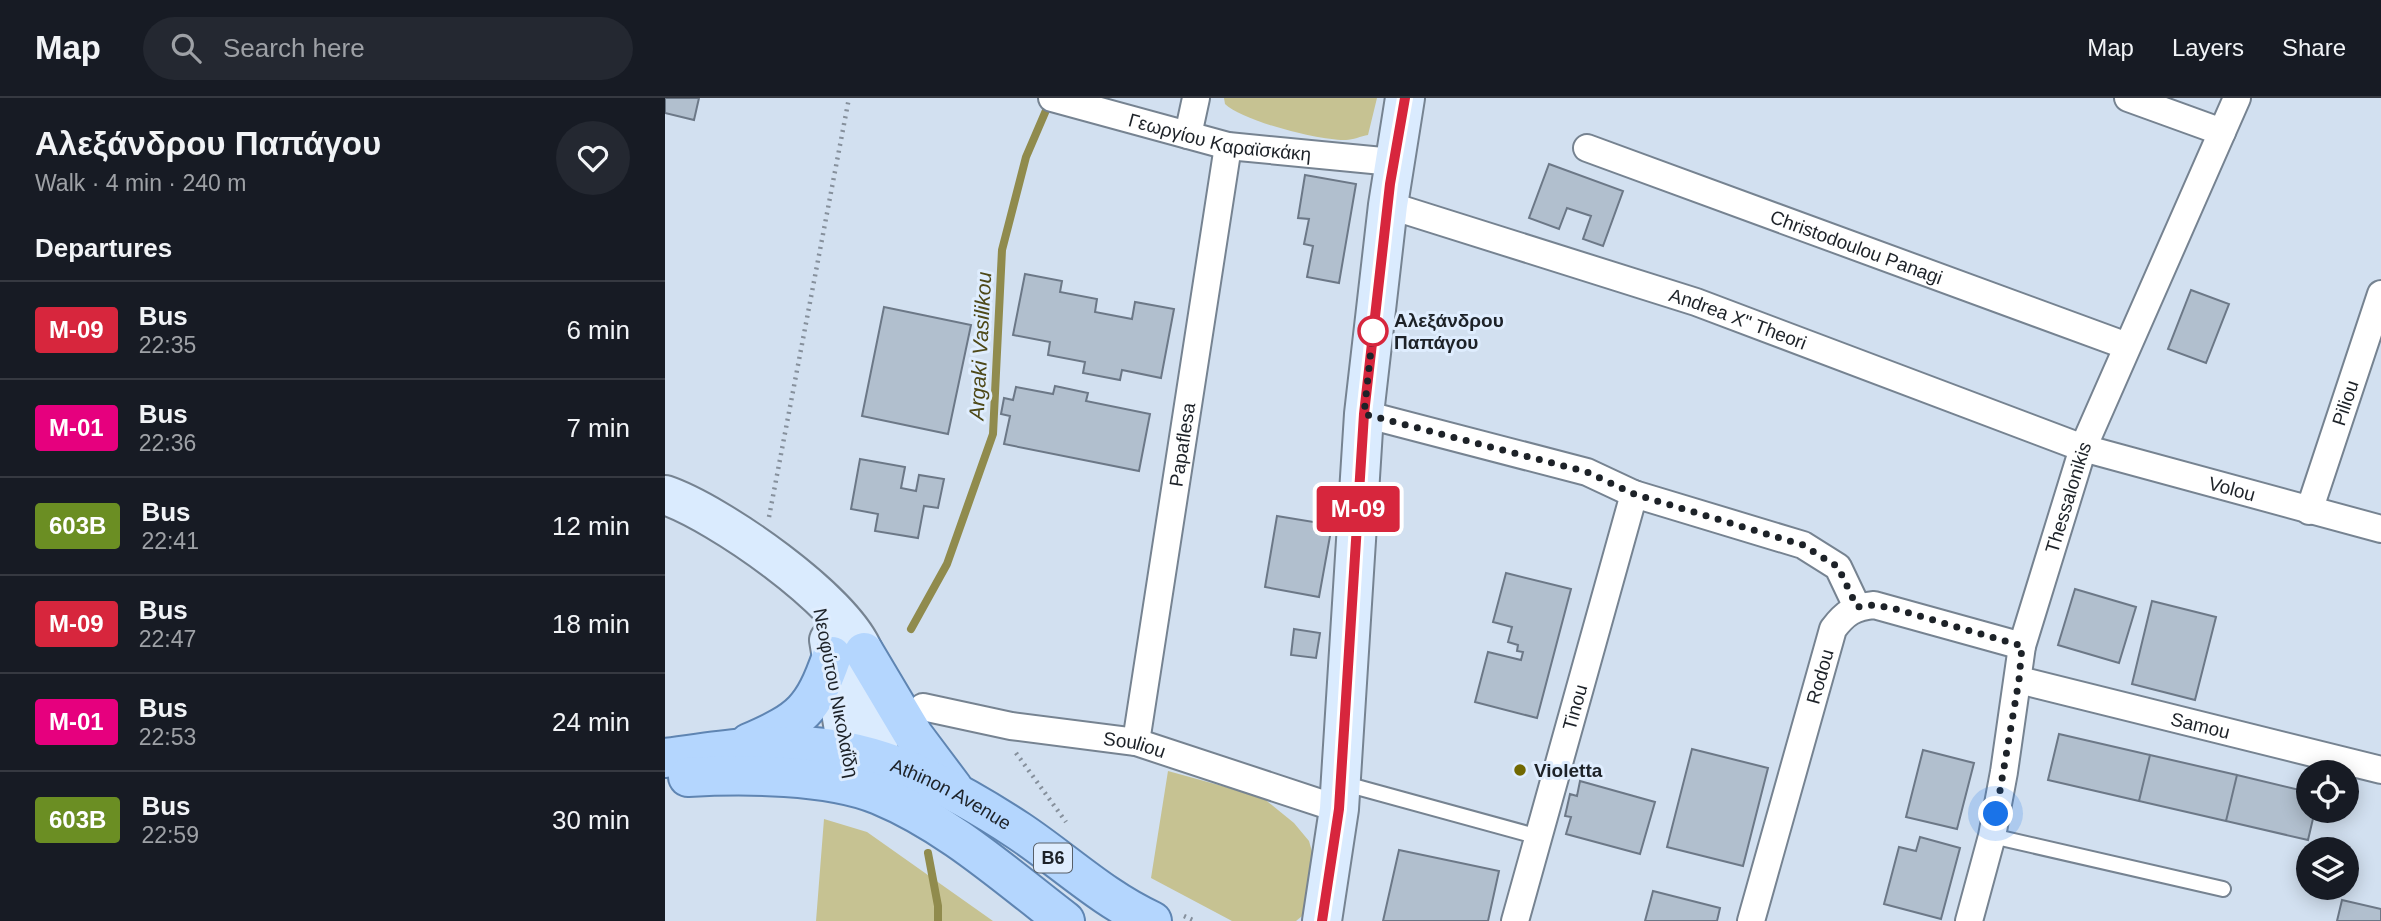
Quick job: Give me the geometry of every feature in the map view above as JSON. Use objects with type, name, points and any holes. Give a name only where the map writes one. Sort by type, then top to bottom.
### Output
[{"type":"main road","points":[[734,749],[774,732],[807,709],[848,654],[956,792]]},
{"type":"main road","name":"B6","points":[[665,758],[734,749],[799,746],[865,773]]},
{"type":"main road","name":"B6","points":[[665,780],[725,775],[865,773]]},
{"type":"main road","name":"Athinon Avenue","points":[[865,773],[956,792],[1021,833],[1106,896],[1152,921]]},
{"type":"main road","name":"Athinon Avenue","points":[[865,773],[954,836],[1065,921]]},
{"type":"street","name":"Γεωργίου Καραϊσκάκη","points":[[1052,98],[1082,104],[1228,146],[1393,162]]},
{"type":"street","points":[[1188,135],[1196,98]]},
{"type":"street","points":[[1322,921],[1340,796],[1364,414],[1393,162],[1405,98]]},
{"type":"street","points":[[2127,98],[2222,132]]},
{"type":"street","name":"Thessalonikis","points":[[1969,921],[1992,836],[2019,680],[2022,646],[2083,448],[2237,98]]},
{"type":"street","name":"Papaflesa","points":[[1136,743],[1228,146]]},
{"type":"street","name":"Christodoulou Panagi","points":[[1587,148],[2127,346]]},
{"type":"street","name":"Andrea X\" Theori","points":[[1388,205],[1696,302],[2083,448]]},
{"type":"street","name":"Piliou","points":[[2309,511],[2381,294]]},
{"type":"street","points":[[1364,414],[1587,472],[1634,494],[1814,551],[1838,567],[1857,607],[1874,605],[1892,608],[2022,646]]},
{"type":"street","name":"Volou","points":[[2083,448],[2381,529]]},
{"type":"street","name":"Tinou","points":[[1515,921],[1634,494]]},
{"type":"street","name":"Νεοφύτου Νικολαΐδη","points":[[665,495],[721,522],[818,597],[848,654],[865,773]]},
{"type":"street","name":"Rodou","points":[[1751,921],[1833,629],[1843,616],[1857,607]]},
{"type":"street","name":"Samou","points":[[2019,680],[2381,770]]},
{"type":"street","name":"Souliou","points":[[923,708],[1011,726],[1136,743],[1340,796]]},
{"type":"lane","points":[[1340,796],[1539,837]]},
{"type":"lane","points":[[1992,836],[2223,890]]},
{"type":"path","points":[[762,552],[849,98]]},
{"type":"shaded area","points":[[1224,98],[1377,98],[1368,135],[1346,140],[1319,137],[1264,123],[1234,110],[1225,104]]},
{"type":"shaded area","points":[[1168,771],[1262,797],[1294,823],[1309,841],[1313,855],[1307,912],[1296,921],[1232,921],[1151,878]]},
{"type":"shaded area","points":[[824,819],[867,832],[993,921],[816,921]]},
{"type":"building","points":[[665,98],[699,98],[694,120],[665,113]]},
{"type":"building","points":[[1549,164],[1623,191],[1603,246],[1583,239],[1591,216],[1567,208],[1559,229],[1529,218]]},
{"type":"building","points":[[1305,175],[1356,184],[1339,283],[1307,277],[1313,246],[1304,244],[1309,219],[1298,218]]},
{"type":"building","points":[[1025,274],[1062,281],[1060,292],[1097,299],[1095,312],[1132,319],[1135,302],[1174,309],[1161,378],[1122,370],[1120,380],[1083,373],[1085,362],[1048,355],[1050,342],[1013,335]]},
{"type":"building","points":[[2191,290],[2229,304],[2206,363],[2168,349]]},
{"type":"building","points":[[884,307],[971,325],[948,434],[862,416]]},
{"type":"building","points":[[1055,386],[1088,393],[1086,401],[1150,414],[1139,471],[1004,444],[1010,416],[1001,414],[1004,398],[1013,400],[1016,387],[1053,394]]},
{"type":"building","points":[[860,459],[905,467],[901,488],[916,491],[919,475],[944,479],[938,508],[924,506],[918,538],[875,531],[878,514],[851,509]]},
{"type":"building","points":[[1277,516],[1332,525],[1319,597],[1265,587]]},
{"type":"building","points":[[1506,573],[1571,589],[1537,718],[1475,702],[1488,652],[1521,660],[1523,652],[1517,651],[1518,645],[1508,642],[1512,627],[1493,622]]},
{"type":"building","points":[[2075,589],[2136,607],[2119,663],[2058,645]]},
{"type":"building","points":[[2152,601],[2216,617],[2195,700],[2132,684]]},
{"type":"building","points":[[1294,629],[1320,633],[1316,658],[1291,655]]},
{"type":"building","points":[[2059,734],[2150,755],[2139,801],[2048,780]]},
{"type":"building","points":[[1692,749],[1768,768],[1743,866],[1667,847]]},
{"type":"building","points":[[1923,750],[1974,763],[1957,829],[1906,817]]},
{"type":"building","points":[[2150,755],[2237,775],[2226,821],[2139,801]]},
{"type":"building","points":[[2237,775],[2296,789],[2296,823],[2312,823],[2309,837],[2296,837],[2226,821]]},
{"type":"building","points":[[1580,781],[1655,802],[1640,854],[1566,834],[1571,817],[1565,816],[1570,794],[1577,796]]},
{"type":"building","points":[[1920,837],[1960,848],[1941,919],[1884,904],[1899,847],[1916,851]]},
{"type":"building","points":[[1399,850],[1499,871],[1488,921],[1383,921]]},
{"type":"building","points":[[1653,891],[1720,908],[1717,921],[1645,921]]},
{"type":"building","points":[[2342,900],[2381,909],[2381,921],[2337,921]]},
{"type":"waterway","name":"Argaki Vasilikou","points":[[911,629],[947,564],[993,434],[1002,250],[1026,157],[1050,101]]},
{"type":"waterway","name":"Argaki Vasilikou","points":[[928,853],[938,906],[938,921]]},
{"type":"bus line","name":"M-09","points":[[1322,921],[1339,809],[1364,414],[1390,184],[1405,98]]},
{"type":"place","name":"Αλεξάνδρου Παπάγου","points":[[1373,331]]},
{"type":"place","name":"Violetta","points":[[1520,770]]},
{"type":"route","points":[[1373,331],[1364,414],[1587,472],[1634,494],[1803,545],[1825,556],[1838,567],[1850,587],[1857,607],[1874,605],[1892,608],[2022,646],[2019,680],[1996,814]]}]
